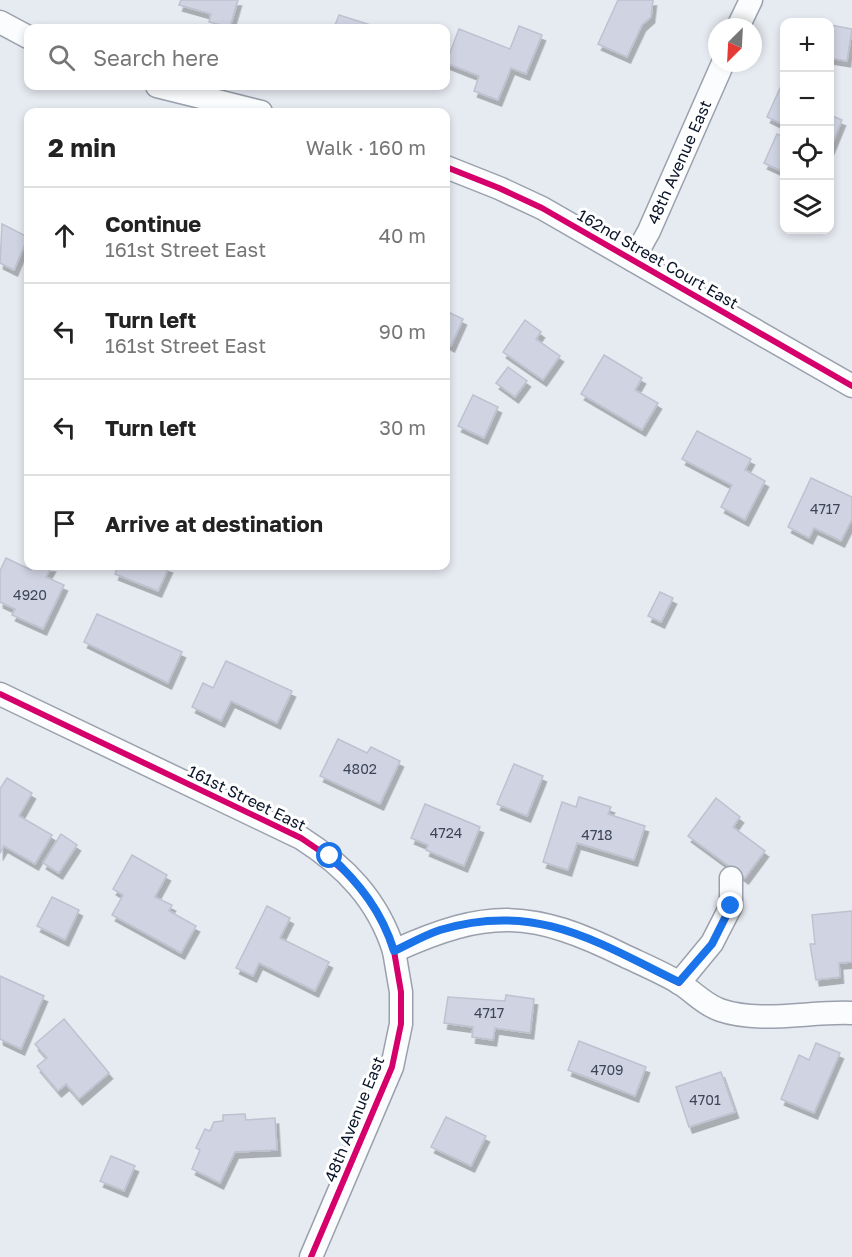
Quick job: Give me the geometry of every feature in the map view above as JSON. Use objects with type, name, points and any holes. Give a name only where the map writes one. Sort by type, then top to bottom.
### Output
[{"type":"street","points":[[742,18],[751,0]]},
{"type":"street","points":[[0,22],[24,34]]},
{"type":"street","name":"48th Avenue East","points":[[633,260],[649,231],[719,72]]},
{"type":"street","points":[[173,90],[245,108]]},
{"type":"street","name":"162nd Street Court East","points":[[450,169],[542,208],[852,387]]},
{"type":"street","name":"161st Street East","points":[[0,694],[301,837],[330,856],[372,902],[388,931],[394,951]]},
{"type":"street","points":[[679,982],[712,944],[731,906],[731,878]]},
{"type":"street","points":[[394,951],[439,931],[473,922],[508,919],[541,922],[592,940],[679,982],[706,1004],[748,1016],[852,1014]]},
{"type":"street","name":"48th Avenue East","points":[[310,1257],[392,1067],[401,1024],[401,992],[394,951]]},
{"type":"building","points":[[181,0],[238,0],[231,24],[209,22],[211,14],[179,5]]},
{"type":"building","points":[[618,0],[653,0],[651,17],[642,25],[627,57],[598,44]]},
{"type":"building","points":[[339,15],[367,24],[336,24]]},
{"type":"building","points":[[519,26],[542,35],[526,74],[511,68],[498,100],[474,91],[479,76],[450,65],[450,53],[459,29],[510,49]]},
{"type":"building","points":[[834,26],[852,29],[847,61],[834,59]]},
{"type":"building","points":[[780,88],[780,123],[767,117]]},
{"type":"building","points":[[834,117],[842,120],[834,139]]},
{"type":"building","points":[[777,134],[780,135],[780,170],[764,163]]},
{"type":"building","points":[[2,224],[24,235],[24,246],[14,270],[0,263]]},
{"type":"building","points":[[450,313],[463,319],[450,345]]},
{"type":"building","points":[[525,320],[541,332],[536,339],[560,356],[543,380],[503,352]]},
{"type":"building","points":[[604,355],[642,378],[635,390],[658,403],[642,430],[581,394]]},
{"type":"building","points":[[508,367],[527,381],[515,397],[496,383]]},
{"type":"building","points":[[473,395],[498,407],[484,438],[458,426]]},
{"type":"building","points":[[697,431],[751,459],[745,470],[765,481],[745,520],[721,507],[732,485],[682,459]]},
{"type":"building","points":[[811,478],[852,497],[852,519],[841,541],[814,528],[809,538],[788,527]]},
{"type":"building","points":[[6,558],[24,567],[24,570],[50,570],[46,577],[64,585],[43,629],[12,615],[15,609],[0,602],[0,571]]},
{"type":"building","points":[[116,570],[168,570],[158,591],[115,574]]},
{"type":"building","points":[[660,592],[673,598],[661,622],[648,616]]},
{"type":"building","points":[[97,614],[182,652],[168,683],[84,642]]},
{"type":"building","points":[[226,661],[292,691],[277,723],[231,701],[221,721],[192,707],[203,683],[213,688]]},
{"type":"building","points":[[338,739],[367,753],[371,747],[400,761],[380,804],[320,776]]},
{"type":"building","points":[[514,764],[543,776],[527,816],[497,804]]},
{"type":"building","points":[[7,778],[32,793],[19,816],[52,835],[35,864],[4,846],[0,853],[0,789]]},
{"type":"building","points":[[579,797],[611,807],[608,814],[645,826],[634,860],[577,843],[568,870],[543,862],[562,802],[576,807]]},
{"type":"building","points":[[716,798],[740,817],[733,827],[765,851],[745,878],[688,836]]},
{"type":"building","points":[[425,804],[480,827],[464,866],[426,850],[428,845],[411,838]]},
{"type":"building","points":[[61,834],[77,845],[59,873],[43,863]]},
{"type":"building","points":[[132,855],[167,875],[155,897],[172,905],[169,911],[196,926],[181,953],[112,915],[123,895],[113,889]]},
{"type":"building","points":[[52,897],[79,910],[65,940],[37,926]]},
{"type":"building","points":[[267,906],[290,918],[280,938],[329,962],[315,991],[259,963],[253,976],[236,968]]},
{"type":"building","points":[[852,911],[852,962],[839,963],[840,977],[816,980],[810,944],[815,944],[812,915]]},
{"type":"building","points":[[0,976],[44,996],[21,1049],[0,1039]]},
{"type":"building","points":[[506,995],[534,999],[530,1033],[495,1028],[493,1040],[472,1037],[473,1027],[444,1023],[448,997],[505,1001]]},
{"type":"building","points":[[64,1019],[109,1073],[79,1099],[66,1084],[58,1091],[37,1066],[47,1058],[35,1044]]},
{"type":"building","points":[[579,1041],[646,1067],[635,1096],[568,1070]]},
{"type":"building","points":[[816,1043],[840,1053],[814,1113],[781,1099],[799,1055],[809,1060]]},
{"type":"building","points":[[721,1072],[735,1112],[689,1127],[676,1087]]},
{"type":"building","points":[[245,1114],[246,1120],[275,1118],[277,1150],[235,1152],[220,1183],[192,1169],[200,1150],[196,1148],[205,1129],[210,1131],[214,1122],[223,1121],[223,1115]]},
{"type":"building","points":[[446,1117],[486,1136],[471,1166],[431,1147]]},
{"type":"building","points":[[111,1156],[135,1166],[124,1191],[100,1181]]},
{"type":"cycle path","points":[[450,169],[542,208],[852,386]]},
{"type":"cycle path","points":[[0,694],[301,838],[332,860],[358,886],[379,916],[394,951],[440,930],[474,922],[506,920],[536,923],[565,930],[593,941],[679,983]]},
{"type":"cycle path","points":[[311,1257],[392,1067],[401,1024],[401,992],[394,951]]},
{"type":"route","points":[[330,856],[351,876],[372,902],[388,931],[394,951],[439,931],[473,922],[508,919],[541,922],[592,940],[679,982],[712,944],[731,906]]}]
